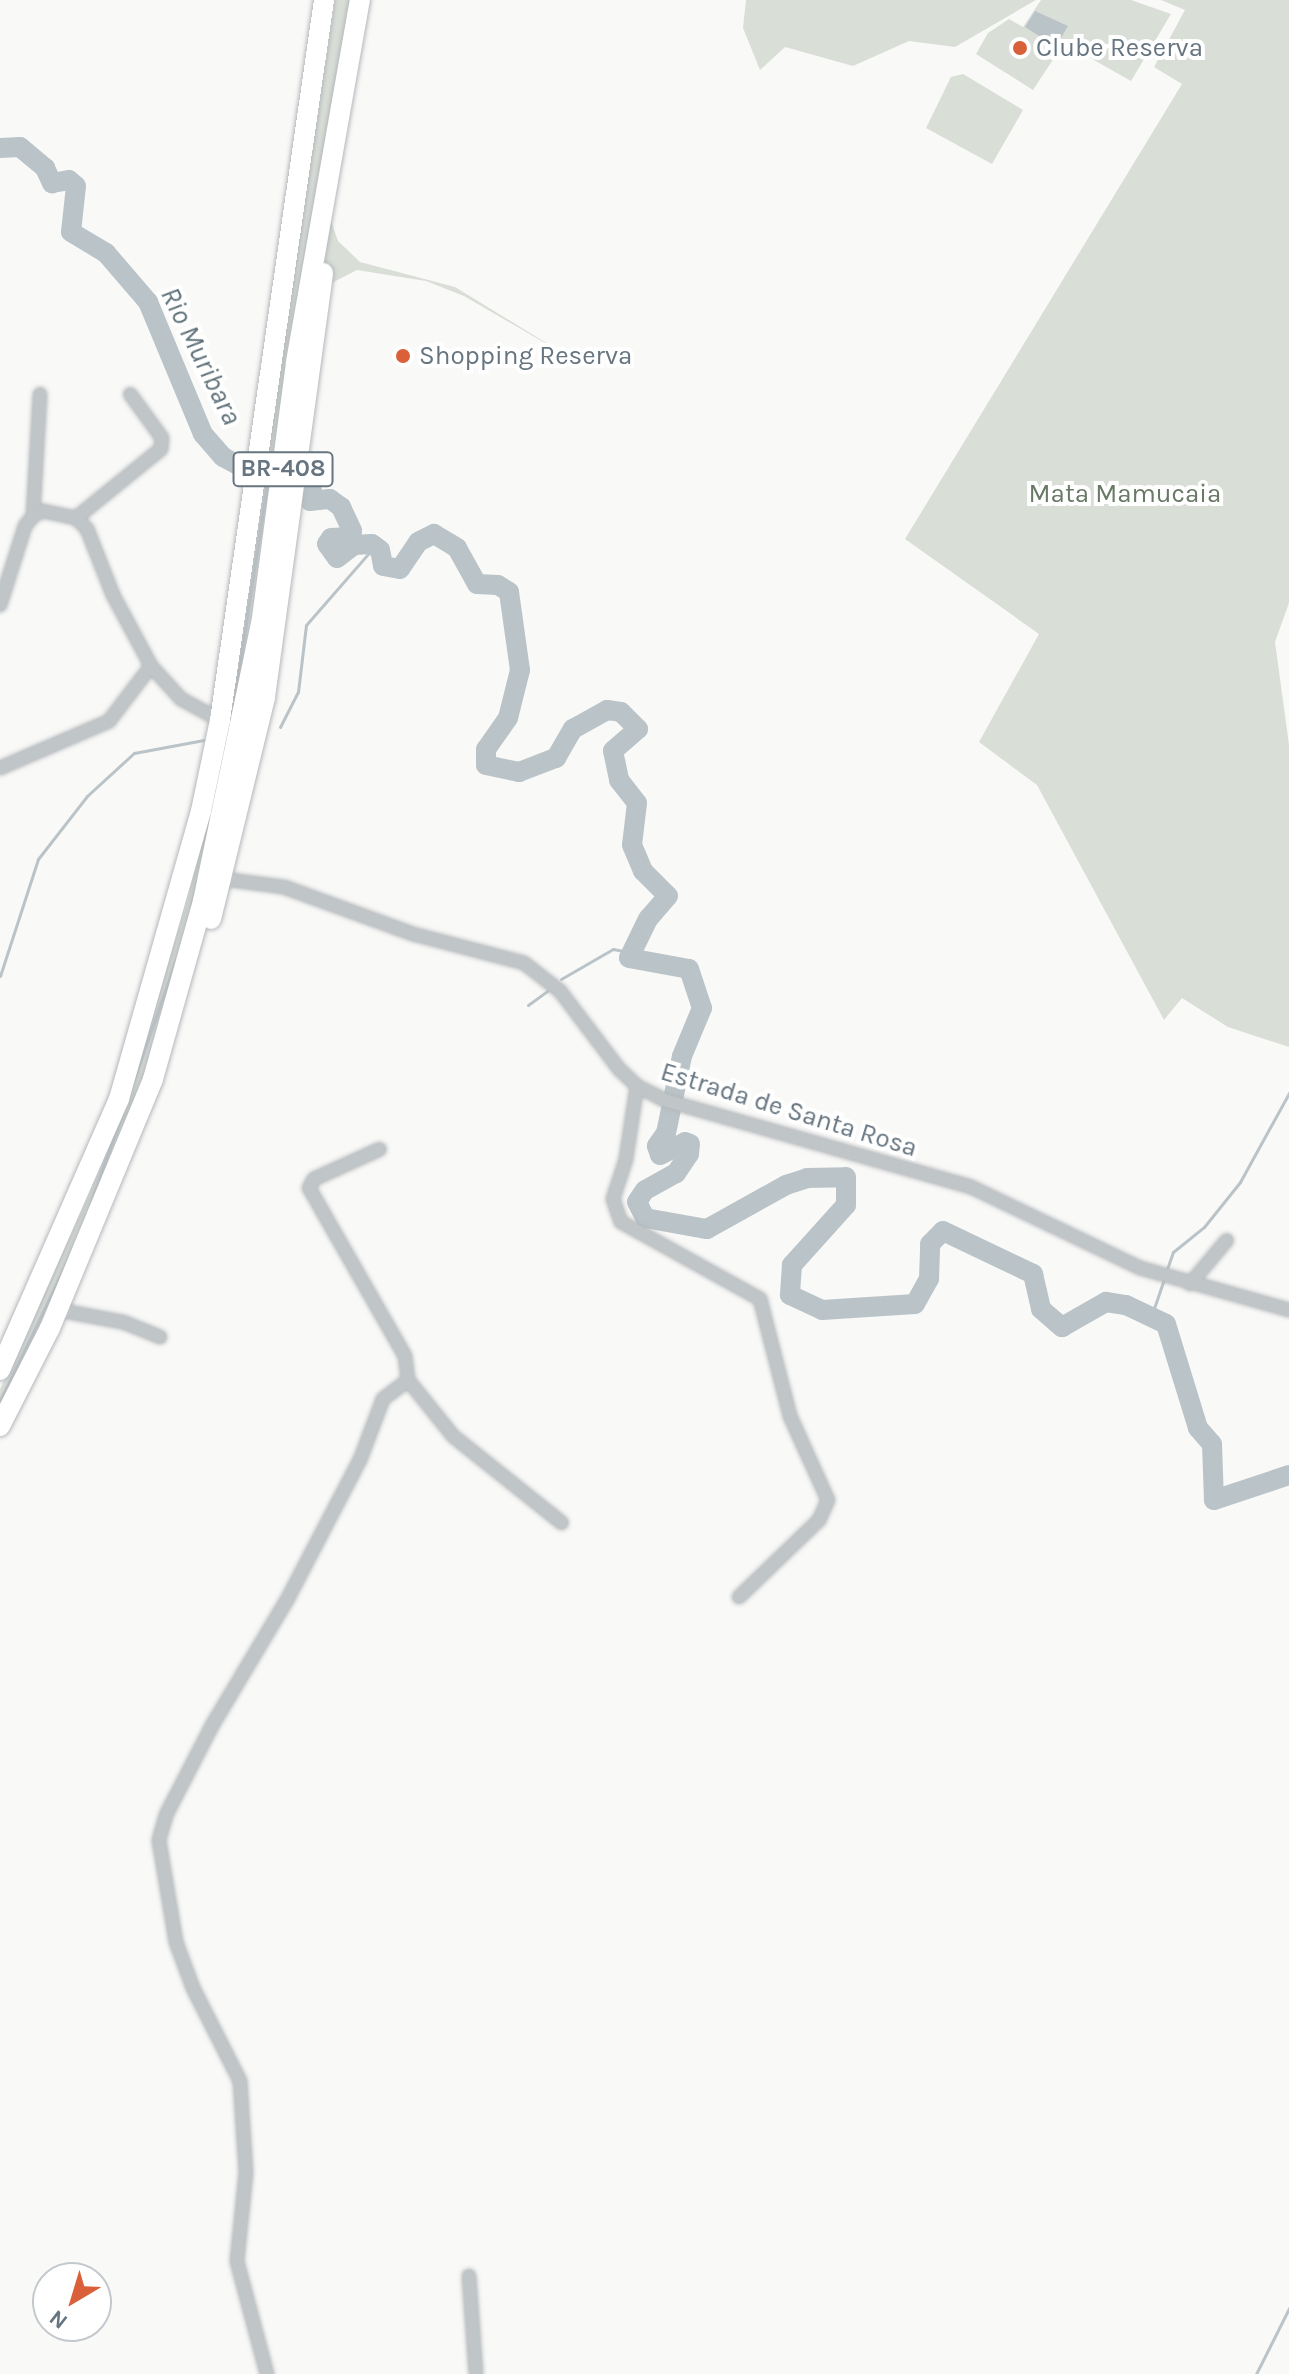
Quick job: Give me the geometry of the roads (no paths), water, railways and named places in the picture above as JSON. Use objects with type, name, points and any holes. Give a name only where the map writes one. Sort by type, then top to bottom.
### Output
[{"type":"highway","name":"BR-408","points":[[0,1370],[119,1099],[160,969],[220,720],[324,0]]},
{"type":"highway","name":"BR-408","points":[[0,1426],[58,1310],[157,1064],[230,782],[262,618],[296,362],[360,0]]},
{"type":"highway","points":[[100,1210],[123,1177],[144,1127],[223,879],[278,616],[352,90],[352,36]]},
{"type":"street","points":[[0,605],[17,546],[33,516],[40,394]]},
{"type":"street","points":[[76,518],[161,449],[158,432],[130,394]]},
{"type":"street","points":[[33,516],[43,511],[76,518],[87,529],[113,595],[151,666],[181,699],[220,720]]},
{"type":"street","points":[[0,768],[109,721],[151,666]]},
{"type":"street","name":"Estrada de Santa Rosa","points":[[223,879],[284,887],[413,934],[536,969],[637,1086],[664,1100],[971,1187],[1158,1274],[1289,1310]]},
{"type":"street","points":[[637,1086],[626,1159],[613,1199],[621,1222],[760,1299],[790,1416],[828,1500],[819,1520],[739,1597]]},
{"type":"street","points":[[380,1149],[314,1179],[309,1188],[405,1356],[408,1380],[453,1436],[562,1523]]},
{"type":"street","points":[[1190,1284],[1227,1240]]},
{"type":"street","points":[[58,1310],[123,1322],[160,1337]]},
{"type":"street","points":[[267,2374],[237,2261],[246,2161],[240,2081],[193,1988],[176,1942],[159,1840],[166,1815],[213,1724],[287,1600],[360,1460],[383,1399],[408,1380]]},
{"type":"street","points":[[469,2276],[476,2374]]},
{"type":"waterway","name":"Rio Muribara","points":[[0,148],[20,147],[45,168],[52,183],[69,180],[76,186],[71,232],[106,253],[148,302],[203,434],[223,457],[247,470]]},
{"type":"waterway","points":[[233,711],[268,477]]},
{"type":"waterway","name":"Rio Muribara","points":[[312,491],[310,501],[330,499],[341,507],[352,531],[351,537],[331,538],[327,544],[337,558],[354,545],[372,544],[380,550],[383,566],[400,569],[418,542],[434,534],[457,548],[477,584],[498,585],[509,592],[520,670],[508,718],[486,749],[486,765],[519,772],[556,758],[573,729],[607,710],[621,712],[638,729],[613,751],[619,780],[637,803],[632,845],[643,871],[668,896],[648,919],[629,958],[689,969],[702,1008],[682,1056],[666,1133],[657,1146],[660,1155],[685,1142],[690,1144],[689,1154],[676,1173],[645,1190],[637,1202],[645,1218],[707,1229],[786,1185],[807,1178],[846,1177],[846,1205],[792,1265],[790,1295],[822,1310],[915,1304],[929,1279],[930,1244],[943,1231],[1033,1274],[1041,1309],[1062,1327],[1106,1302],[1126,1305],[1166,1324],[1198,1428],[1212,1444],[1214,1500],[1289,1475]]},
{"type":"waterway","points":[[280,727],[298,692],[306,625],[375,546]]},
{"type":"waterway","points":[[0,976],[38,859],[87,796],[134,753],[204,740]]},
{"type":"waterway","points":[[191,906],[197,882]]},
{"type":"waterway","points":[[561,979],[613,949],[628,952]]},
{"type":"waterway","points":[[90,1205],[176,960]]},
{"type":"waterway","points":[[528,1005],[547,991]]},
{"type":"waterway","points":[[1166,1272],[1173,1252],[1204,1227],[1240,1182],[1289,1093]]},
{"type":"waterway","points":[[0,1401],[69,1257]]},
{"type":"waterway","points":[[1151,1317],[1164,1279]]},
{"type":"waterway","points":[[1256,2374],[1289,2308]]},
{"type":"place","name":"Clube Reserva","points":[[1020,48]]},
{"type":"place","name":"Shopping Reserva","points":[[403,356]]},
{"type":"park label","name":"Mata Mamucaia","points":[[1125,494]]}]
